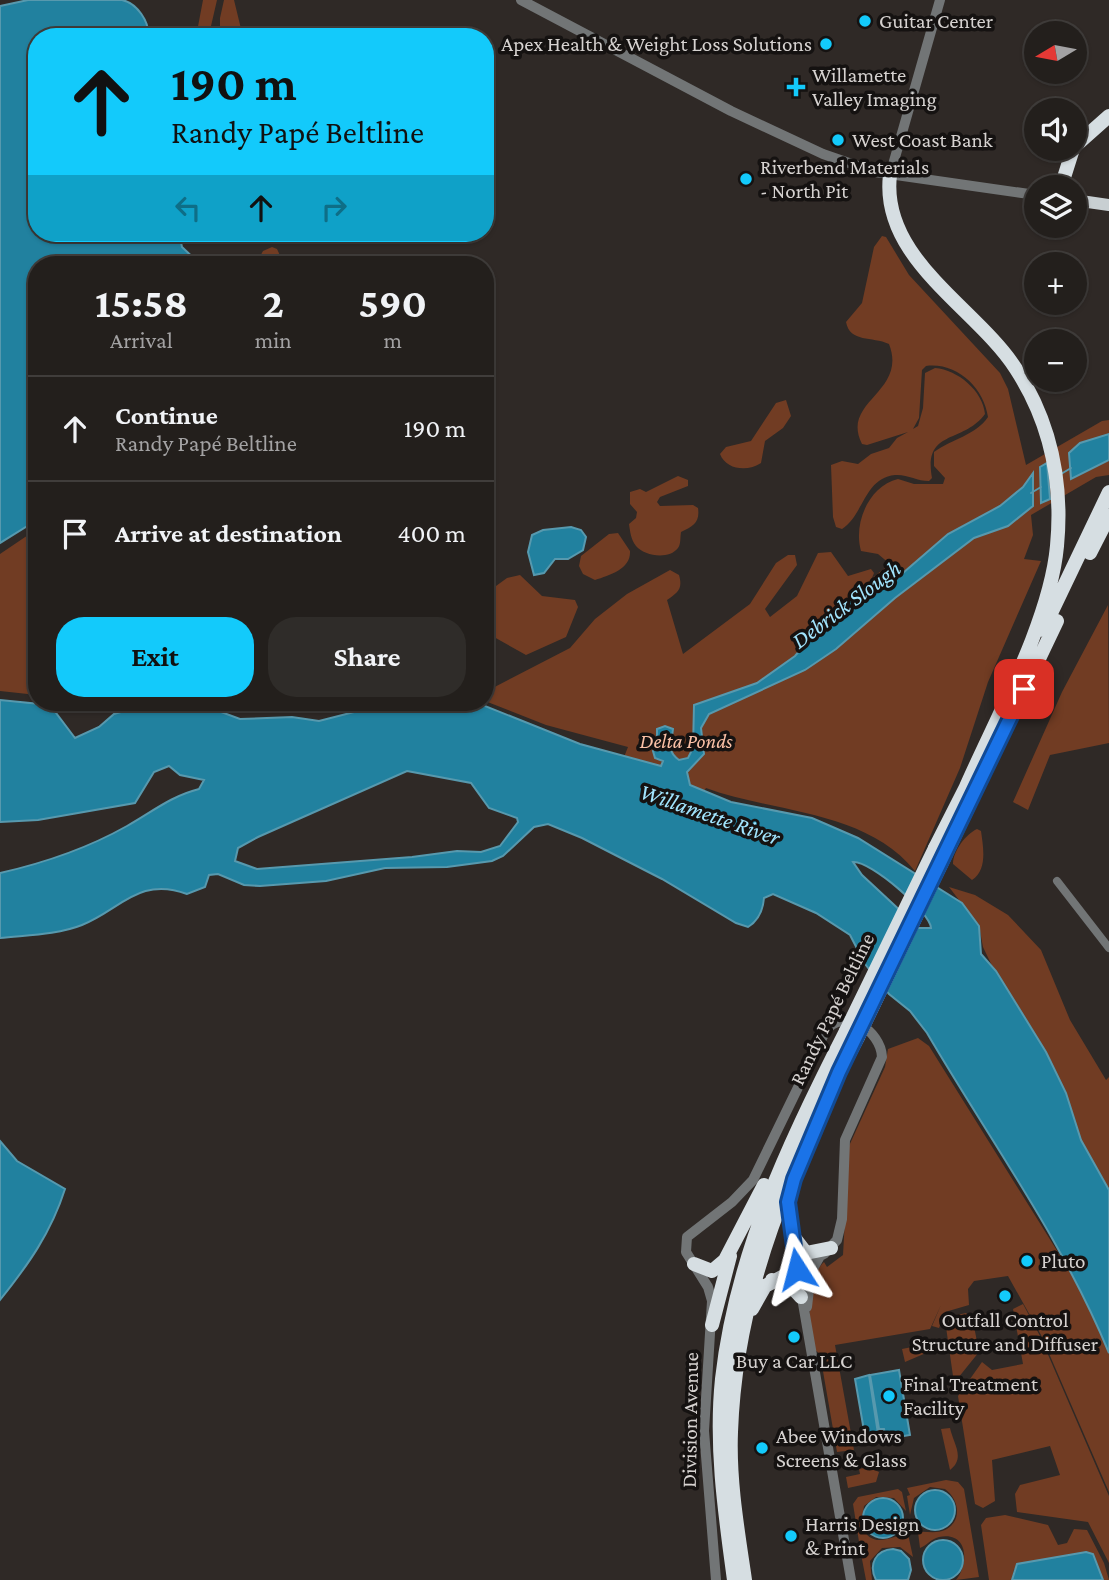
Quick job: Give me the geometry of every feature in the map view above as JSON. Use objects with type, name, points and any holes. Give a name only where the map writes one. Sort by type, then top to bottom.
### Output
[{"type":"highway","points":[[1087,136],[1109,116]]},
{"type":"highway","points":[[890,175],[890,200],[906,242],[923,267],[1016,367],[1037,406],[1053,452],[1059,509],[1057,550],[1042,609],[965,789]]},
{"type":"highway","points":[[1087,202],[1109,205]]},
{"type":"highway","name":"Randy Papé Beltline","points":[[941,851],[965,789],[1109,492]]},
{"type":"highway","name":"Randy Papé Beltline","points":[[734,1580],[723,1487],[722,1380],[737,1290],[758,1223],[792,1139],[852,1034],[1109,519]]},
{"type":"highway","name":"Randy Papé Beltline","points":[[746,1580],[730,1435],[750,1288],[775,1212],[839,1072],[852,1034]]},
{"type":"highway","points":[[741,1340],[755,1298],[772,1280],[797,1269],[791,1233],[789,1193],[839,1072]]},
{"type":"highway","points":[[694,1264],[708,1271],[716,1269],[734,1245],[792,1139]]},
{"type":"highway","points":[[791,1233],[806,1253],[826,1253]]},
{"type":"highway","points":[[712,1325],[734,1245]]},
{"type":"highway","points":[[772,1280],[789,1284],[802,1297]]},
{"type":"street","points":[[521,0],[797,144],[851,165],[890,175],[1024,193]]},
{"type":"street","points":[[890,175],[940,0]]},
{"type":"street","points":[[1057,881],[1109,948]]},
{"type":"street","points":[[694,1264],[686,1252],[687,1237],[732,1202],[753,1180],[825,1032],[834,1022],[845,1020],[874,1033],[882,1056],[845,1140],[841,1227],[809,1280],[806,1321]]},
{"type":"street","points":[[826,1253],[797,1269],[851,1580]]},
{"type":"street","name":"Division Avenue","points":[[694,1264],[710,1291],[712,1325],[704,1441],[716,1580]]},
{"type":"green space","points":[[203,0],[217,0],[211,28],[198,28]]},
{"type":"green space","points":[[224,0],[234,0],[241,28],[220,28]]},
{"type":"green space","name":"Delta Ponds","points":[[882,236],[886,237],[909,275],[1000,373],[1008,389],[1026,465],[1102,421],[1109,420],[1109,475],[1096,477],[1031,515],[1033,535],[1024,559],[1041,561],[988,682],[960,768],[915,871],[895,851],[871,836],[845,825],[706,788],[704,791],[624,757],[628,747],[546,725],[494,705],[494,687],[570,648],[595,619],[627,594],[670,570],[679,575],[680,580],[679,590],[667,600],[683,654],[750,604],[776,563],[788,555],[795,555],[797,565],[765,609],[770,617],[797,596],[818,553],[831,552],[848,576],[871,569],[874,573],[872,578],[890,564],[878,554],[861,551],[859,529],[871,497],[888,483],[898,479],[914,484],[943,484],[945,478],[934,466],[934,452],[970,433],[988,417],[981,396],[967,379],[948,368],[926,366],[922,370],[919,418],[913,429],[918,426],[923,408],[925,373],[935,368],[952,373],[968,383],[980,397],[985,414],[966,430],[939,444],[933,452],[932,478],[929,481],[899,475],[885,478],[870,490],[849,523],[842,529],[836,527],[833,517],[831,465],[842,461],[858,464],[871,454],[889,448],[897,438],[908,432],[867,445],[862,444],[858,429],[866,406],[890,374],[892,361],[889,344],[857,336],[848,329],[846,322],[862,303],[874,247]]},
{"type":"green space","points":[[272,247],[277,249],[280,256],[260,256],[263,251]]},
{"type":"green space","points":[[786,400],[791,416],[783,428],[765,441],[761,463],[750,468],[738,468],[723,459],[720,454],[726,447],[751,441],[776,403]]},
{"type":"green space","points":[[678,476],[688,480],[688,486],[660,497],[657,502],[660,506],[693,505],[698,508],[697,520],[681,532],[680,545],[674,552],[657,555],[645,552],[636,546],[631,535],[629,524],[636,518],[637,512],[630,504],[630,492],[640,489],[646,492]]},
{"type":"green space","points":[[618,533],[630,551],[623,567],[595,580],[583,574],[579,566],[581,556],[609,534]]},
{"type":"green space","points":[[28,535],[28,694],[0,691],[0,554]]},
{"type":"green space","points":[[520,575],[542,596],[575,600],[578,607],[566,637],[526,655],[494,637],[494,587],[507,578]]},
{"type":"green space","points":[[1108,605],[1109,743],[1050,755],[1028,810],[1013,802],[1062,692]]},
{"type":"green space","points":[[977,829],[981,831],[983,857],[980,870],[972,880],[953,864],[961,844]]},
{"type":"green space","points":[[949,887],[975,895],[1008,915],[1041,950],[1070,1020],[1106,1080],[1109,1077],[1109,1190],[1081,1140],[1066,1093],[1046,1052],[993,968],[983,947],[979,926]]},
{"type":"green space","points":[[918,1038],[929,1046],[1086,1297],[1109,1353],[1109,1492],[1041,1335],[1008,1276],[974,1281],[968,1289],[969,1305],[945,1312],[939,1328],[932,1326],[941,1305],[930,1329],[835,1345],[854,1450],[837,1452],[820,1354],[814,1349],[810,1315],[813,1280],[824,1262],[827,1267],[843,1255],[849,1146],[885,1067],[888,1049]]},
{"type":"green space","points":[[1023,1304],[1040,1336],[1109,1496],[1109,1563],[1088,1522],[1017,1512],[1015,1494],[1020,1485],[1060,1475],[1050,1446],[992,1460],[995,1501],[983,1508],[975,1504],[958,1396],[982,1362],[992,1370],[1023,1364],[1013,1309]]},
{"type":"green space","points":[[966,1313],[973,1321],[979,1352],[954,1383],[946,1327],[952,1316]]},
{"type":"green space","points":[[927,1344],[941,1352],[926,1350],[926,1353],[905,1362],[902,1349]]},
{"type":"green space","points":[[950,1428],[958,1455],[950,1470],[941,1429]]},
{"type":"green space","points":[[868,1467],[879,1472],[876,1482],[848,1488],[846,1477],[860,1474],[859,1469]]},
{"type":"green space","points":[[946,1480],[958,1482],[964,1489],[979,1577],[956,1580],[963,1566],[964,1550],[956,1539],[949,1536],[939,1537],[920,1548],[918,1532],[938,1532],[951,1526],[957,1516],[956,1504],[945,1489],[930,1487],[914,1498],[910,1515],[907,1496],[910,1495],[907,1488]]},
{"type":"green space","points":[[898,1489],[902,1492],[906,1511],[894,1498],[876,1497],[864,1506],[861,1525],[865,1533],[875,1540],[908,1534],[913,1557],[900,1547],[882,1548],[870,1561],[872,1580],[866,1580],[861,1554],[868,1552],[867,1547],[860,1548],[853,1504],[858,1497]]},
{"type":"green space","points":[[1005,1515],[1048,1525],[1058,1545],[1067,1543],[1074,1529],[1087,1530],[1104,1563],[1109,1580],[1103,1580],[1093,1555],[1014,1569],[1012,1580],[989,1580],[981,1525],[986,1518]]},
{"type":"water","points":[[28,0],[122,0],[137,9],[145,19],[148,28],[28,28],[28,242],[181,242],[182,247],[192,256],[28,256],[28,526],[0,543],[0,6]]},
{"type":"water","points":[[1109,434],[1109,460],[1071,479],[1069,453],[1080,443]]},
{"type":"water","points":[[1047,463],[1050,499],[1041,503],[1040,467]]},
{"type":"water","name":"Willamette River","points":[[1033,473],[1033,506],[1008,526],[974,538],[895,598],[836,649],[805,670],[709,714],[701,728],[704,754],[687,772],[690,785],[731,802],[812,818],[858,838],[962,903],[979,926],[981,954],[996,971],[1046,1052],[1066,1093],[1081,1140],[1109,1190],[1109,1353],[1047,1230],[927,1033],[910,1011],[889,994],[865,964],[850,935],[816,913],[773,894],[764,898],[760,914],[748,927],[736,923],[662,879],[582,838],[548,824],[534,827],[503,856],[492,861],[447,867],[385,868],[326,881],[260,886],[244,885],[218,874],[209,875],[205,887],[187,894],[156,889],[143,892],[82,925],[52,933],[0,938],[0,873],[49,860],[97,841],[171,800],[199,789],[204,780],[180,775],[169,766],[154,772],[135,803],[38,820],[0,822],[0,700],[28,703],[28,711],[55,711],[75,738],[99,727],[114,714],[124,711],[218,711],[240,719],[292,717],[319,721],[358,711],[494,710],[580,744],[661,766],[663,761],[655,758],[653,751],[657,743],[657,729],[665,726],[673,729],[670,745],[672,753],[679,760],[688,758],[693,748],[694,705],[757,683],[795,656],[836,609],[870,588],[889,585],[948,534],[1000,506],[1023,487]],"holes":[[[407,771],[471,783],[489,808],[517,818],[518,822],[500,846],[481,852],[457,851],[257,869],[235,861],[238,848],[258,837]],[[853,862],[885,878],[911,900],[931,928],[919,928],[862,875]]]},
{"type":"water","points":[[571,527],[581,530],[586,537],[583,550],[568,559],[555,559],[544,573],[534,575],[528,552],[532,535],[543,530]]},
{"type":"water","points":[[0,1141],[17,1161],[65,1189],[38,1248],[0,1300]]},
{"type":"water","points":[[899,1370],[910,1435],[886,1439],[884,1429],[879,1429],[870,1375]]},
{"type":"water","points":[[869,1375],[879,1440],[866,1442],[855,1379]]},
{"type":"water","points":[[935,1490],[949,1496],[955,1510],[949,1524],[935,1530],[921,1524],[915,1510],[921,1496]]},
{"type":"water","points":[[883,1498],[897,1504],[903,1518],[897,1532],[883,1538],[869,1532],[863,1518],[869,1504]]},
{"type":"water","points":[[943,1540],[957,1546],[963,1560],[957,1574],[943,1580],[929,1574],[923,1560],[929,1546]]},
{"type":"water","points":[[893,1549],[901,1551],[909,1559],[911,1570],[908,1580],[876,1580],[873,1569],[875,1559],[882,1552]]},
{"type":"water","points":[[1086,1552],[1093,1554],[1103,1580],[1012,1580],[1017,1564]]},
{"type":"waterway","name":"Debrick Slough","points":[[1061,474],[1071,468]]},
{"type":"waterway","name":"Debrick Slough","points":[[1031,493],[1041,487]]},
{"type":"place","name":"Guitar Center","points":[[865,21]]},
{"type":"place","name":"Apex Health & Weight Loss Solutions","points":[[826,44]]},
{"type":"place","name":"Willamette Valley Imaging","points":[[796,87]]},
{"type":"place","name":"West Coast Bank","points":[[838,140]]},
{"type":"place","name":"Riverbend Materials - North Pit","points":[[746,179]]},
{"type":"place","name":"Pluto","points":[[1027,1261]]},
{"type":"place","name":"Outfall Control Structure and Diffuser","points":[[1005,1296]]},
{"type":"place","name":"Buy a Car LLC","points":[[794,1337]]},
{"type":"place","name":"Final Treatment Facility","points":[[889,1396]]},
{"type":"place","name":"Abee Windows Screens & Glass","points":[[762,1448]]},
{"type":"place","name":"Harris Design & Print","points":[[791,1536]]},
{"type":"route","points":[[797,1269],[788,1202],[794,1179],[839,1072],[1024,689]]}]
